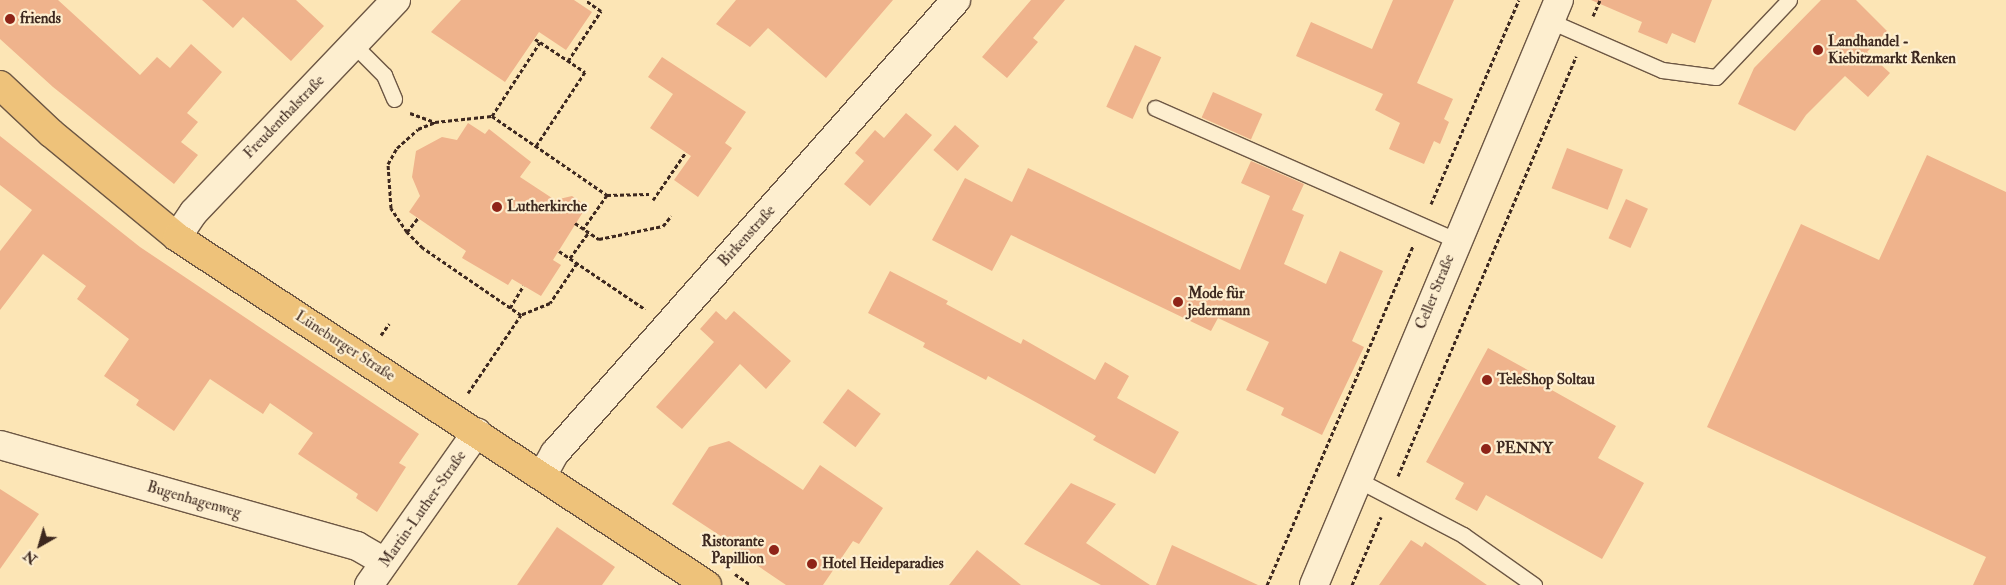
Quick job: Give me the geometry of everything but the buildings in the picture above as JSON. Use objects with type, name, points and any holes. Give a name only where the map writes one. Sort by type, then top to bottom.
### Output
[{"type":"main road","name":"Lüneburger Straße","points":[[0,85],[51,133],[177,237],[477,432],[707,585]]},
{"type":"street","name":"Freudenthalstraße","points":[[177,237],[194,212],[396,0]]},
{"type":"street","name":"Birkenstraße","points":[[542,476],[555,453],[956,0]]},
{"type":"street","name":"Celler Straße","points":[[1314,585],[1456,240],[1554,10]]},
{"type":"street","name":"Martin-Luther-Straße","points":[[368,585],[477,432]]},
{"type":"street","name":"Bugenhagenweg","points":[[0,445],[357,546],[385,562]]},
{"type":"lane","points":[[1554,10],[1585,36],[1662,70],[1716,77],[1789,0]]},
{"type":"lane","points":[[353,44],[384,75],[394,99]]},
{"type":"lane","points":[[1155,108],[1456,240]]},
{"type":"lane","points":[[1358,480],[1463,535],[1534,585]]},
{"type":"path","points":[[568,61],[601,11],[585,0]]},
{"type":"path","points":[[1267,585],[1519,0]]},
{"type":"path","points":[[1352,585],[1600,0]]},
{"type":"path","points":[[535,39],[585,72],[536,146]]},
{"type":"path","points":[[492,116],[540,42]]},
{"type":"path","points":[[521,315],[423,248],[407,232],[391,208],[387,184],[388,164],[397,148],[418,128],[435,122],[492,116],[607,195],[649,194]]},
{"type":"path","points":[[653,200],[686,152]]},
{"type":"path","points":[[583,229],[607,195]]},
{"type":"path","points":[[575,223],[599,239],[662,226],[671,216]]},
{"type":"path","points":[[407,232],[418,218]]},
{"type":"path","points":[[570,258],[588,232]]},
{"type":"path","points":[[559,251],[643,308]]},
{"type":"path","points":[[471,388],[521,315],[550,303],[578,263]]},
{"type":"path","points":[[510,308],[523,286]]},
{"type":"path","points":[[381,336],[389,324]]},
{"type":"place","name":"friends","points":[[10,19]]},
{"type":"place","name":"Landhandel - Kiebitzmarkt Renken","points":[[1818,50]]},
{"type":"place","name":"Lutherkirche","points":[[497,207]]},
{"type":"place","name":"Mode für jedermann","points":[[1178,302]]},
{"type":"place","name":"TeleShop Soltau","points":[[1487,380]]},
{"type":"place","name":"PENNY","points":[[1486,449]]},
{"type":"place","name":"Ristorante Papillion","points":[[774,550]]},
{"type":"place","name":"Hotel Heideparadies","points":[[812,564]]}]
